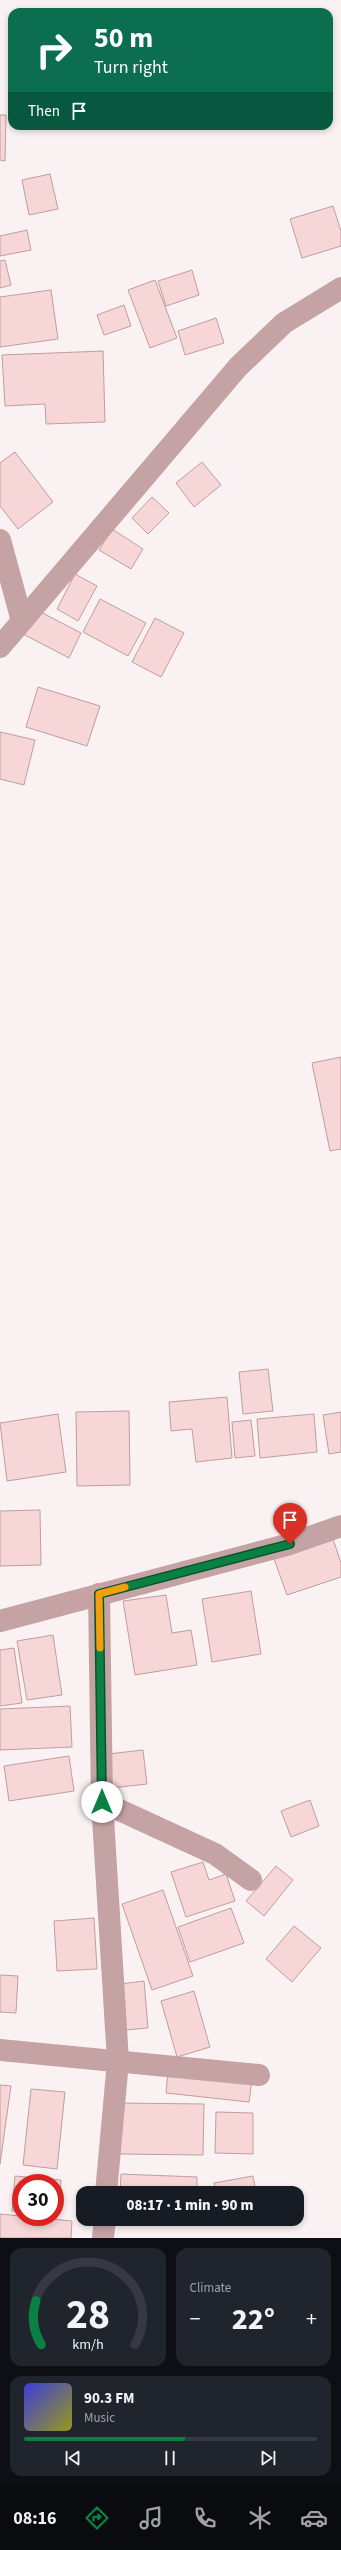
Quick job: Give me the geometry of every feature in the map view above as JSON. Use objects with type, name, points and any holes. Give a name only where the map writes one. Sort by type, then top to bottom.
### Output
[{"type":"street","points":[[0,647],[238,367],[284,323],[341,288]]},
{"type":"street","points":[[0,540],[22,621]]},
{"type":"street","points":[[0,1621],[290,1544],[341,1526]]},
{"type":"street","points":[[99,1594],[102,1802],[118,2061],[107,2186]]},
{"type":"street","points":[[102,1802],[215,1854],[251,1880]]},
{"type":"street","points":[[0,2050],[259,2075]]},
{"type":"street","points":[[104,2238],[105,2226]]},
{"type":"building","points":[[0,115],[6,115],[5,161],[0,160]]},
{"type":"building","points":[[50,174],[58,209],[29,215],[22,180]]},
{"type":"building","points":[[333,206],[341,231],[341,246],[302,258],[290,219]]},
{"type":"building","points":[[27,230],[31,250],[0,256],[0,236]]},
{"type":"building","points":[[5,260],[11,285],[0,288],[0,261]]},
{"type":"building","points":[[192,270],[199,295],[166,306],[158,281]]},
{"type":"building","points":[[155,280],[177,338],[150,348],[128,290]]},
{"type":"building","points":[[51,290],[58,339],[0,347],[0,297]]},
{"type":"building","points":[[124,305],[131,326],[104,335],[97,315]]},
{"type":"building","points":[[216,318],[224,343],[185,355],[178,331]]},
{"type":"building","points":[[103,351],[105,422],[46,424],[45,404],[5,406],[2,355]]},
{"type":"building","points":[[15,452],[53,502],[18,529],[0,506],[0,463]]},
{"type":"building","points":[[202,462],[221,485],[194,507],[176,483]]},
{"type":"building","points":[[152,497],[169,513],[148,534],[132,518]]},
{"type":"building","points":[[112,529],[143,549],[131,569],[99,550]]},
{"type":"building","points":[[75,574],[97,586],[78,621],[57,609]]},
{"type":"building","points":[[100,599],[146,623],[128,656],[83,632]]},
{"type":"building","points":[[35,609],[81,633],[69,658],[23,634]]},
{"type":"building","points":[[155,618],[184,633],[161,677],[132,662]]},
{"type":"building","points":[[38,687],[100,706],[87,746],[26,727]]},
{"type":"building","points":[[0,732],[35,740],[24,785],[0,779]]},
{"type":"building","points":[[341,1057],[341,1149],[330,1151],[312,1063]]},
{"type":"building","points":[[268,1369],[273,1411],[243,1414],[239,1372]]},
{"type":"building","points":[[227,1397],[232,1458],[196,1462],[192,1429],[171,1431],[169,1402]]},
{"type":"building","points":[[129,1411],[130,1485],[77,1486],[76,1412]]},
{"type":"building","points":[[341,1412],[341,1452],[329,1454],[323,1415]]},
{"type":"building","points":[[58,1414],[66,1472],[7,1481],[0,1423]]},
{"type":"building","points":[[314,1414],[317,1452],[260,1458],[257,1419]]},
{"type":"building","points":[[251,1420],[255,1456],[235,1458],[232,1422]]},
{"type":"building","points":[[40,1510],[41,1565],[0,1566],[0,1511]]},
{"type":"building","points":[[333,1539],[341,1563],[341,1577],[287,1595],[274,1559]]},
{"type":"building","points":[[251,1591],[261,1654],[212,1662],[202,1599]]},
{"type":"building","points":[[166,1595],[172,1633],[191,1630],[197,1665],[135,1675],[123,1601]]},
{"type":"building","points":[[53,1635],[62,1695],[27,1700],[17,1641]]},
{"type":"building","points":[[14,1648],[22,1703],[0,1706],[0,1650]]},
{"type":"building","points":[[70,1706],[72,1747],[0,1750],[0,1709]]},
{"type":"building","points":[[143,1750],[147,1784],[112,1788],[108,1754]]},
{"type":"building","points":[[69,1756],[74,1791],[9,1801],[4,1766]]},
{"type":"building","points":[[310,1800],[319,1826],[291,1837],[281,1811]]},
{"type":"building","points":[[203,1862],[209,1880],[226,1874],[235,1901],[186,1917],[171,1872]]},
{"type":"building","points":[[276,1866],[293,1880],[264,1916],[246,1901]]},
{"type":"building","points":[[163,1890],[193,1976],[152,1990],[122,1904]]},
{"type":"building","points":[[231,1908],[244,1943],[190,1962],[178,1927]]},
{"type":"building","points":[[94,1918],[97,1969],[57,1971],[54,1921]]},
{"type":"building","points":[[294,1926],[321,1948],[292,1982],[266,1959]]},
{"type":"building","points":[[0,1975],[18,1976],[16,2013],[0,2012]]},
{"type":"building","points":[[144,1981],[148,2028],[125,2030],[120,1984]]},
{"type":"building","points":[[194,1991],[210,2047],[177,2057],[161,2001]]},
{"type":"building","points":[[168,2071],[252,2080],[249,2102],[166,2093]]},
{"type":"building","points":[[0,2085],[11,2086],[0,2164]]},
{"type":"building","points":[[31,2089],[65,2092],[57,2169],[23,2165]]},
{"type":"building","points":[[119,2103],[204,2104],[203,2155],[119,2154]]},
{"type":"building","points":[[216,2112],[253,2113],[253,2154],[215,2153]]},
{"type":"building","points":[[121,2174],[197,2177],[197,2186],[120,2186]]},
{"type":"building","points":[[253,2176],[255,2186],[215,2186],[214,2183]]},
{"type":"building","points":[[0,2214],[12,2215],[12,2226],[64,2226],[64,2220],[72,2221],[71,2238],[0,2238]]},
{"type":"slow traffic","points":[[100,1648],[99,1594],[125,1587]]},
{"type":"route","points":[[102,1802],[99,1594],[290,1544]]}]
